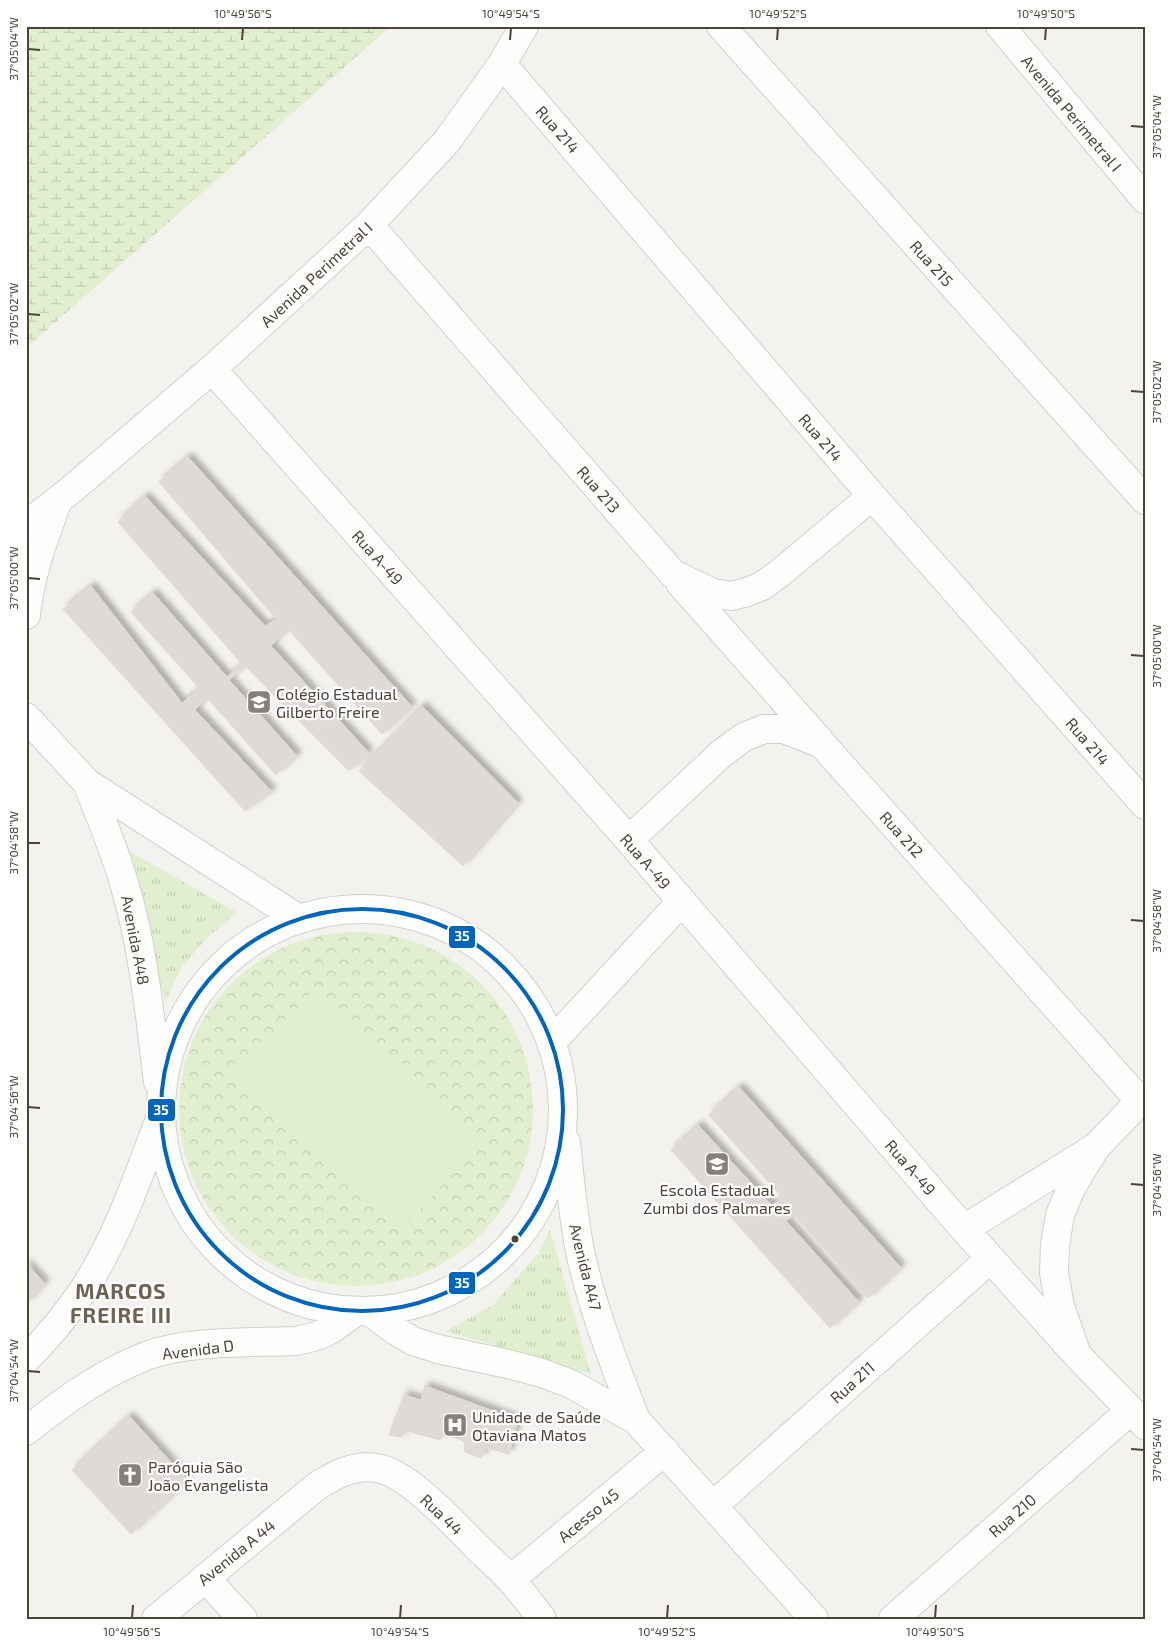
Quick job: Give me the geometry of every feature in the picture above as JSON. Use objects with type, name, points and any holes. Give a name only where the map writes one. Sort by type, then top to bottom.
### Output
[{"type":"street","name":"Avenida Perimetral I","points":[[26,525],[212,369],[369,225],[447,141],[502,64],[524,26]]},
{"type":"street","name":"Rua 215","points":[[720,26],[1145,500]]},
{"type":"street","name":"Avenida Perimetral I","points":[[1000,26],[1145,199]]},
{"type":"street","name":"Rua 214","points":[[502,64],[872,496],[1145,805]]},
{"type":"street","name":"Rua 213","points":[[369,225],[673,574],[713,593],[732,596],[747,592],[762,586],[780,573],[872,496]]},
{"type":"street","name":"Rua A-49","points":[[212,369],[629,840],[990,1259],[1077,1355]]},
{"type":"street","name":"Avenida Perimetral I","points":[[26,504],[65,494]]},
{"type":"street","name":"Avenida Perimetral I","points":[[26,615],[34,572],[44,538],[65,494]]},
{"type":"street","points":[[673,574],[822,744]]},
{"type":"street","name":"Avenida A48","points":[[26,717],[87,783],[299,918]]},
{"type":"street","name":"Rua 212","points":[[629,840],[722,754],[744,737],[764,729],[784,729],[822,744],[1142,1099]]},
{"type":"street","name":"Avenida A48","points":[[87,783],[116,857],[133,916],[144,976],[162,1109]]},
{"type":"street","points":[[551,1043],[681,902]]},
{"type":"street","points":[[354,909],[382,910],[411,914],[463,936],[486,952],[507,971],[525,993],[540,1017],[551,1043],[559,1075],[562,1108],[558,1147],[548,1184],[530,1219],[507,1249],[478,1275],[444,1294],[408,1306],[362,1312],[318,1307],[282,1295],[248,1277],[219,1252],[196,1223],[178,1189],[166,1153],[162,1109],[167,1063],[180,1024],[201,989],[229,959],[262,936],[299,918],[326,912],[354,909]]},
{"type":"street","points":[[1137,1418],[1077,1355],[1060,1306],[1054,1273],[1056,1230],[1065,1200],[1096,1147],[1142,1099]]},
{"type":"street","name":"Avenida A47","points":[[562,1108],[572,1206],[581,1255],[607,1344],[636,1420]]},
{"type":"street","points":[[26,1359],[66,1314],[104,1254],[125,1206],[162,1109]]},
{"type":"street","points":[[964,1229],[1096,1147]]},
{"type":"street","name":"Rua 211","points":[[714,1505],[990,1259]]},
{"type":"street","name":"Avenida A47","points":[[362,1312],[413,1341],[438,1349],[542,1373],[571,1384],[636,1420],[814,1619]]},
{"type":"street","name":"Avenida D","points":[[26,1431],[90,1383],[147,1356],[196,1346],[310,1339],[328,1333],[362,1312]]},
{"type":"street","name":"Rua 210","points":[[893,1619],[1137,1418]]},
{"type":"street","name":"Acesso 45","points":[[510,1579],[665,1451]]},
{"type":"street","name":"Rua 44","points":[[317,1486],[341,1472],[359,1468],[375,1468],[397,1476],[442,1513],[510,1579],[542,1619]]},
{"type":"street","name":"Avenida A 44","points":[[156,1619],[317,1486]]},
{"type":"street","points":[[205,1578],[244,1619]]},
{"type":"green space","points":[[26,26],[391,26],[33,342],[26,344]]},
{"type":"green space","points":[[124,848],[236,912],[206,939],[182,966],[165,1002]]},
{"type":"green space","points":[[356,932],[391,935],[424,945],[454,962],[481,984],[503,1011],[520,1041],[530,1074],[533,1109],[530,1144],[520,1177],[503,1207],[481,1234],[454,1256],[424,1273],[391,1283],[356,1286],[321,1283],[288,1273],[258,1256],[231,1234],[209,1207],[192,1177],[182,1144],[179,1109],[182,1074],[192,1041],[209,1011],[231,984],[258,962],[288,945],[321,935]]},
{"type":"green space","points":[[313,991],[480,1143],[402,1230],[234,1078]]},
{"type":"green space","points":[[550,1230],[591,1374],[446,1331],[493,1305],[538,1254]]},
{"type":"building","points":[[188,457],[412,707],[382,734],[288,629],[271,646],[369,753],[349,771],[245,666],[229,680],[297,756],[276,775],[207,698],[195,710],[272,792],[245,811],[63,609],[91,586],[182,703],[199,688],[131,612],[153,593],[227,677],[242,664],[118,522],[145,496],[265,626],[276,619],[159,482]]},
{"type":"building","points":[[422,706],[518,803],[463,866],[359,771]]},
{"type":"building","points":[[739,1087],[901,1268],[868,1298],[794,1215],[786,1221],[859,1302],[830,1328],[671,1150],[698,1125],[772,1206],[782,1197],[709,1115]]},
{"type":"building","points":[[26,1263],[45,1284],[26,1304]]},
{"type":"building","name":"Unidade de Saúde Otaviana Matos","points":[[425,1386],[518,1420],[509,1454],[486,1448],[481,1458],[465,1452],[464,1441],[443,1434],[440,1440],[404,1430],[402,1437],[389,1435],[404,1395],[421,1400]]},
{"type":"building","name":"Paróquia São João Evangelista","points":[[129,1416],[188,1481],[131,1534],[72,1470]]},
{"type":"transit line","name":"35","points":[[362,909],[401,913],[439,925],[473,943],[504,968],[529,999],[547,1033],[559,1071],[563,1110],[559,1149],[547,1187],[529,1221],[504,1252],[473,1277],[439,1295],[401,1307],[362,1311],[323,1307],[285,1295],[251,1277],[220,1252],[195,1221],[177,1187],[165,1149],[161,1110],[165,1071],[177,1033],[195,999],[220,968],[251,943],[285,925],[323,913],[362,909]]},
{"type":"place","name":"Colégio Estadual Gilberto Freire","points":[[259,702]]},
{"type":"place","name":"Escola Estadual Zumbi dos Palmares","points":[[717,1164]]},
{"type":"place","name":"Unidade de Saúde Otaviana Matos","points":[[455,1425]]},
{"type":"place","name":"Paróquia São João Evangelista","points":[[130,1475]]},
{"type":"district","name":"MARCOS FREIRE III","points":[[121,1302]]}]
